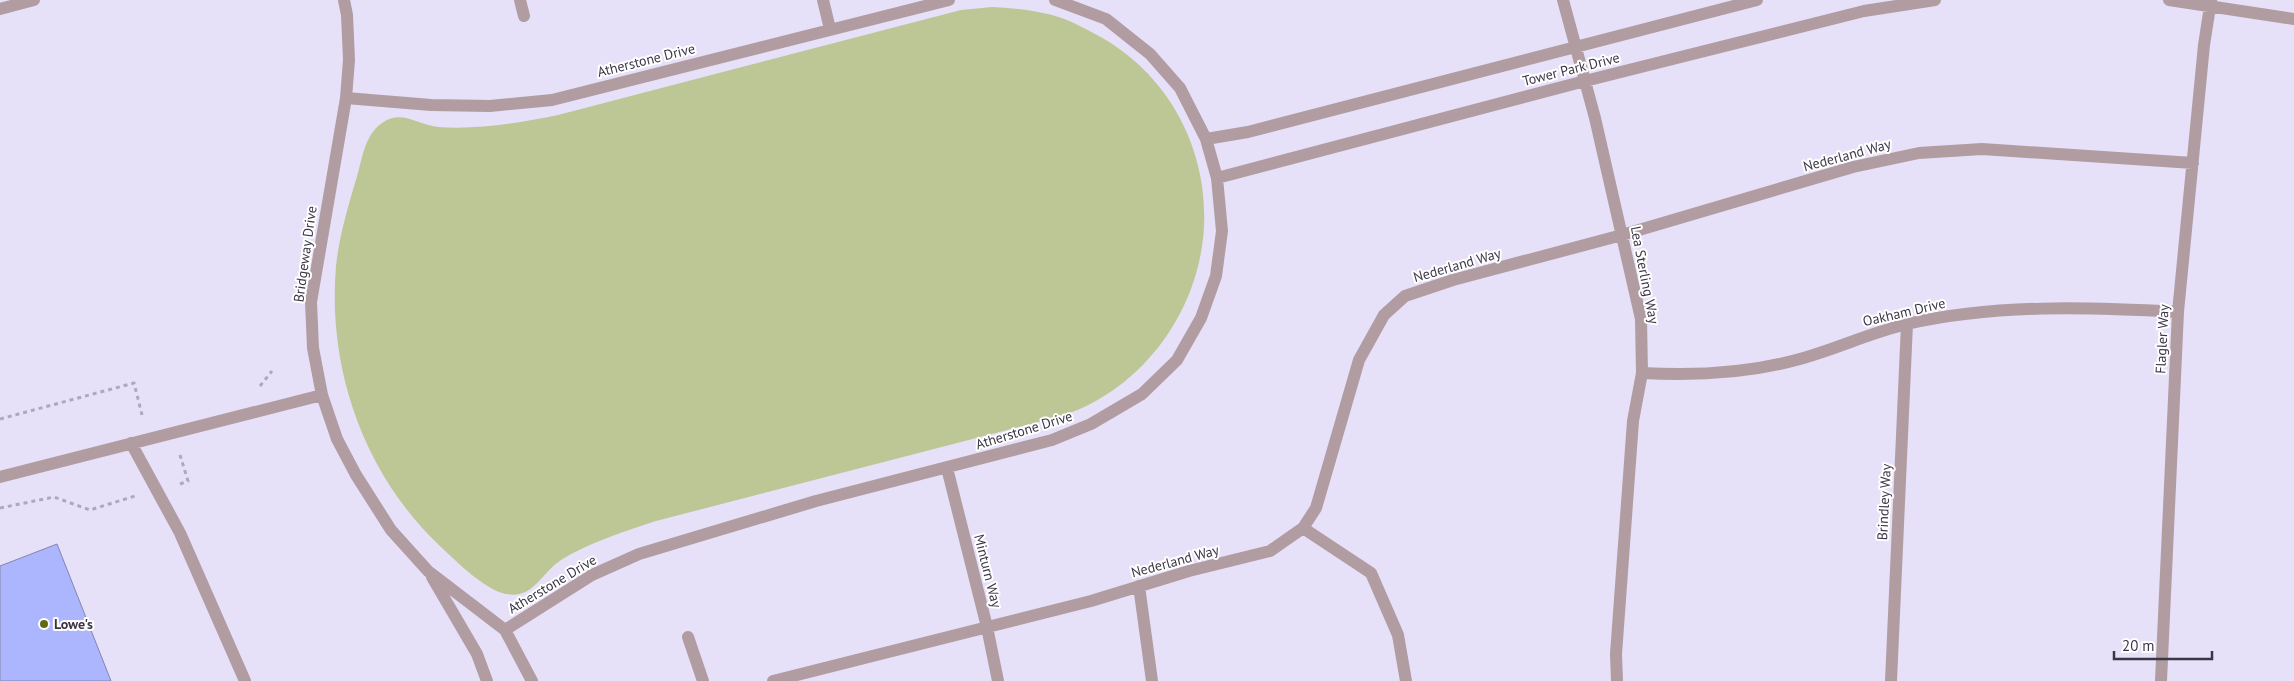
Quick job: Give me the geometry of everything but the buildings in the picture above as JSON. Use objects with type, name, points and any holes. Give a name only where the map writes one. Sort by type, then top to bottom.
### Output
[{"type":"street","points":[[0,9],[34,0]]},
{"type":"street","name":"Bridgeway Drive","points":[[344,0],[347,14],[349,60],[346,98],[311,302],[313,348],[322,395],[337,439],[356,475],[390,530],[428,571],[505,630],[532,681]]},
{"type":"street","points":[[520,0],[524,16]]},
{"type":"street","points":[[823,0],[830,29]]},
{"type":"street","name":"Atherstone Drive","points":[[346,98],[430,105],[490,106],[552,100],[949,0]]},
{"type":"street","name":"Atherstone Drive","points":[[505,630],[592,574],[639,554],[816,501],[1052,440],[1091,424],[1142,394],[1177,360],[1201,318],[1216,276],[1222,231],[1217,178],[1206,139],[1180,88],[1150,54],[1106,19],[1055,0]]},
{"type":"street","name":"Lea Sterling Way","points":[[1563,0],[1585,81],[1641,319],[1642,373],[1633,421],[1616,654],[1617,681]]},
{"type":"street","name":"Tower Park Drive","points":[[1206,139],[1248,132],[1576,49],[1757,0]]},
{"type":"street","name":"Tower Park Drive","points":[[1217,178],[1585,81],[1864,11],[1935,0]]},
{"type":"street","points":[[2169,0],[2210,3],[2294,19]]},
{"type":"street","name":"Flagler Way","points":[[2161,681],[2178,312],[2204,45],[2210,3]]},
{"type":"street","name":"Nederland Way","points":[[773,681],[987,627],[1270,551],[1303,528],[1316,508],[1359,360],[1384,315],[1405,296],[1453,280],[1622,235],[1853,167],[1918,153],[1982,149],[2193,162]]},
{"type":"street","name":"Oakham Drive","points":[[1642,373],[1695,376],[1751,370],[1796,360],[1870,334],[1907,324],[1965,314],[2035,310],[2121,309],[2178,312]]},
{"type":"street","name":"Brindley Way","points":[[1891,681],[1907,324]]},
{"type":"street","points":[[0,477],[322,395]]},
{"type":"street","points":[[131,443],[180,533],[245,681]]},
{"type":"street","name":"Minturn Way","points":[[947,468],[987,627],[998,681]]},
{"type":"street","points":[[1303,528],[1371,573],[1398,635],[1406,681]]},
{"type":"street","name":"Bridgeway Drive","points":[[428,571],[477,654],[487,681]]},
{"type":"street","points":[[1139,586],[1152,681]]},
{"type":"street","points":[[688,637],[703,681]]},
{"type":"path","points":[[250,389],[260,386],[272,371]]},
{"type":"path","points":[[0,419],[134,383],[141,415],[150,413]]},
{"type":"green space","points":[[992,7],[1052,15],[1097,35],[1132,59],[1161,88],[1182,122],[1197,160],[1204,199],[1203,240],[1194,280],[1177,319],[1159,346],[1137,371],[1097,401],[1067,414],[656,521],[618,534],[567,557],[551,568],[529,590],[515,595],[498,591],[480,581],[441,547],[414,519],[391,488],[372,454],[357,419],[345,382],[338,344],[335,305],[336,266],[339,245],[364,150],[376,128],[389,119],[396,117],[410,119],[430,126],[453,128],[498,125],[543,118],[961,10]]},
{"type":"place","name":"Lowe's","points":[[44,624]]}]
